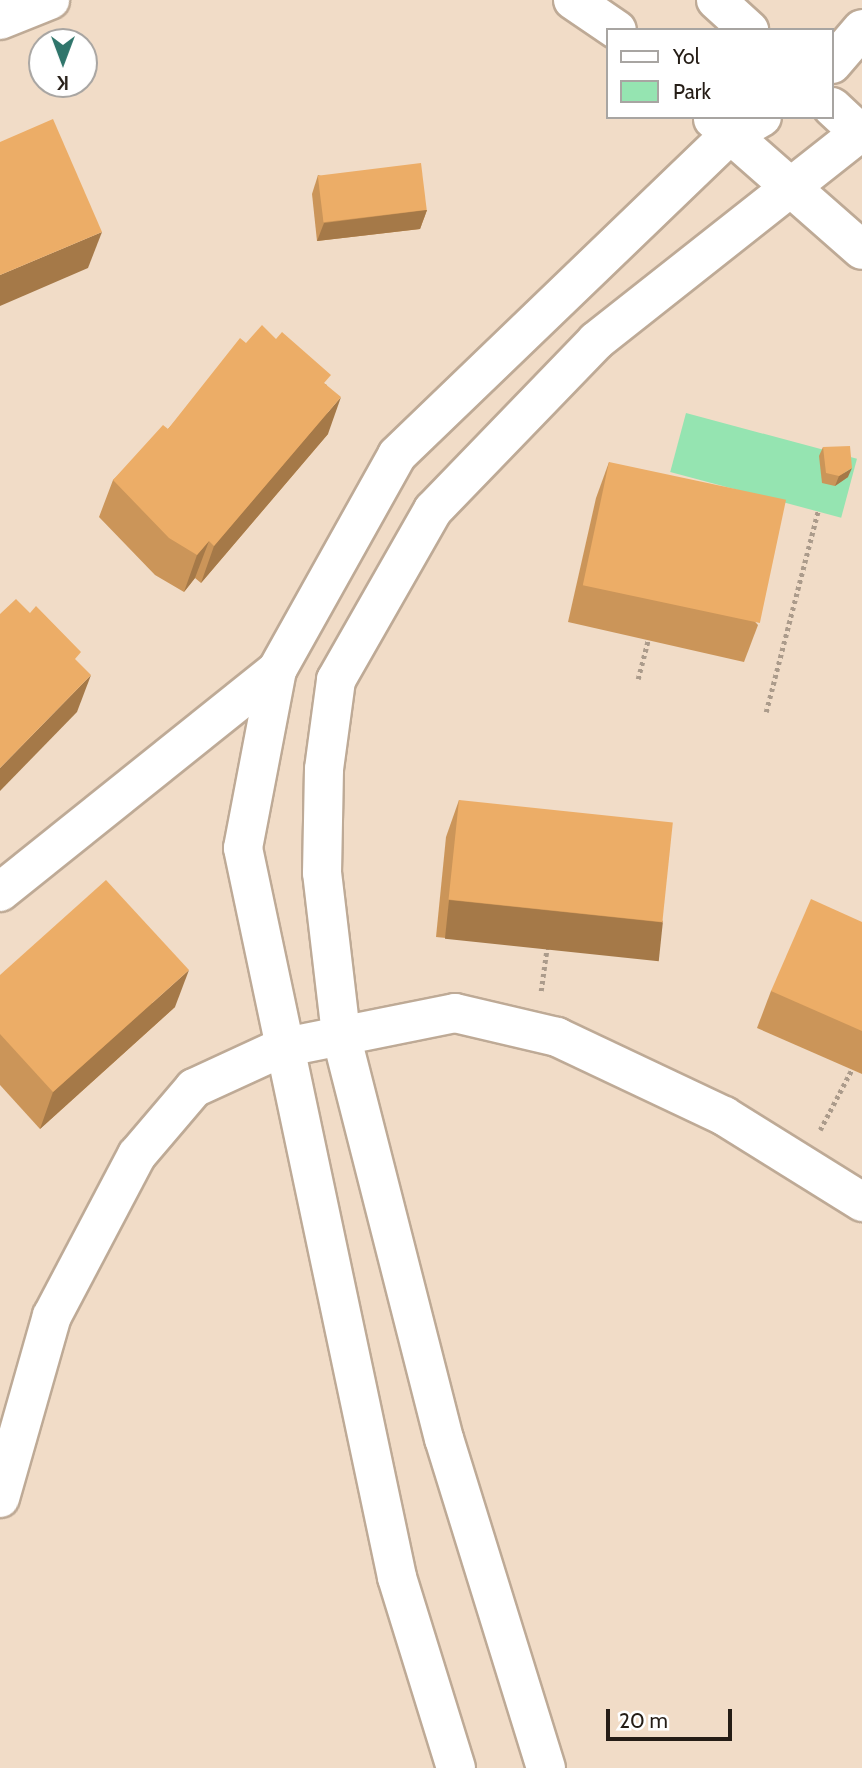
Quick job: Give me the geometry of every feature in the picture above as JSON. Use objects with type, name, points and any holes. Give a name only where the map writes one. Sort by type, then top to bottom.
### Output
[{"type":"main road","points":[[0,20],[50,0]]},
{"type":"main road","points":[[573,0],[614,28]]},
{"type":"main road","points":[[716,0],[747,28]]},
{"type":"main road","points":[[834,62],[862,29]]},
{"type":"main road","points":[[456,1768],[397,1577],[281,1048],[243,848],[277,670],[397,455],[721,127],[754,119]]},
{"type":"main road","points":[[546,1768],[444,1439],[341,1034],[322,873],[324,769],[336,680],[370,610],[433,510],[596,341],[796,188],[854,126]]},
{"type":"main road","points":[[721,127],[796,188],[862,250]]},
{"type":"main road","points":[[0,892],[277,670]]},
{"type":"main road","points":[[0,1498],[52,1316],[137,1155],[194,1088],[281,1048],[455,1013],[557,1037],[724,1116],[862,1202]]},
{"type":"path","points":[[766,712],[817,511]]},
{"type":"path","points":[[638,679],[648,640]]},
{"type":"path","points":[[803,1165],[852,1069]]},
{"type":"green space","points":[[686,413],[857,459],[841,518],[670,472]]},
{"type":"building","points":[[53,119],[102,232],[0,275],[0,142]]},
{"type":"building","points":[[421,163],[427,210],[324,222],[318,176]]},
{"type":"building","points":[[262,325],[276,339],[282,332],[331,375],[324,383],[341,397],[214,546],[209,541],[197,555],[169,538],[113,480],[163,425],[168,429],[240,338],[246,343]]},
{"type":"building","points":[[850,446],[852,468],[839,476],[826,473],[823,447]]},
{"type":"building","points":[[609,462],[786,500],[760,623],[583,585]]},
{"type":"building","points":[[16,599],[30,613],[36,606],[81,652],[75,659],[91,675],[0,768],[0,614]]},
{"type":"building","points":[[459,800],[673,822],[662,922],[449,899]]},
{"type":"building","points":[[106,880],[189,970],[53,1092],[0,1034],[0,975]]},
{"type":"building","points":[[811,899],[862,922],[862,1031],[771,991]]}]
